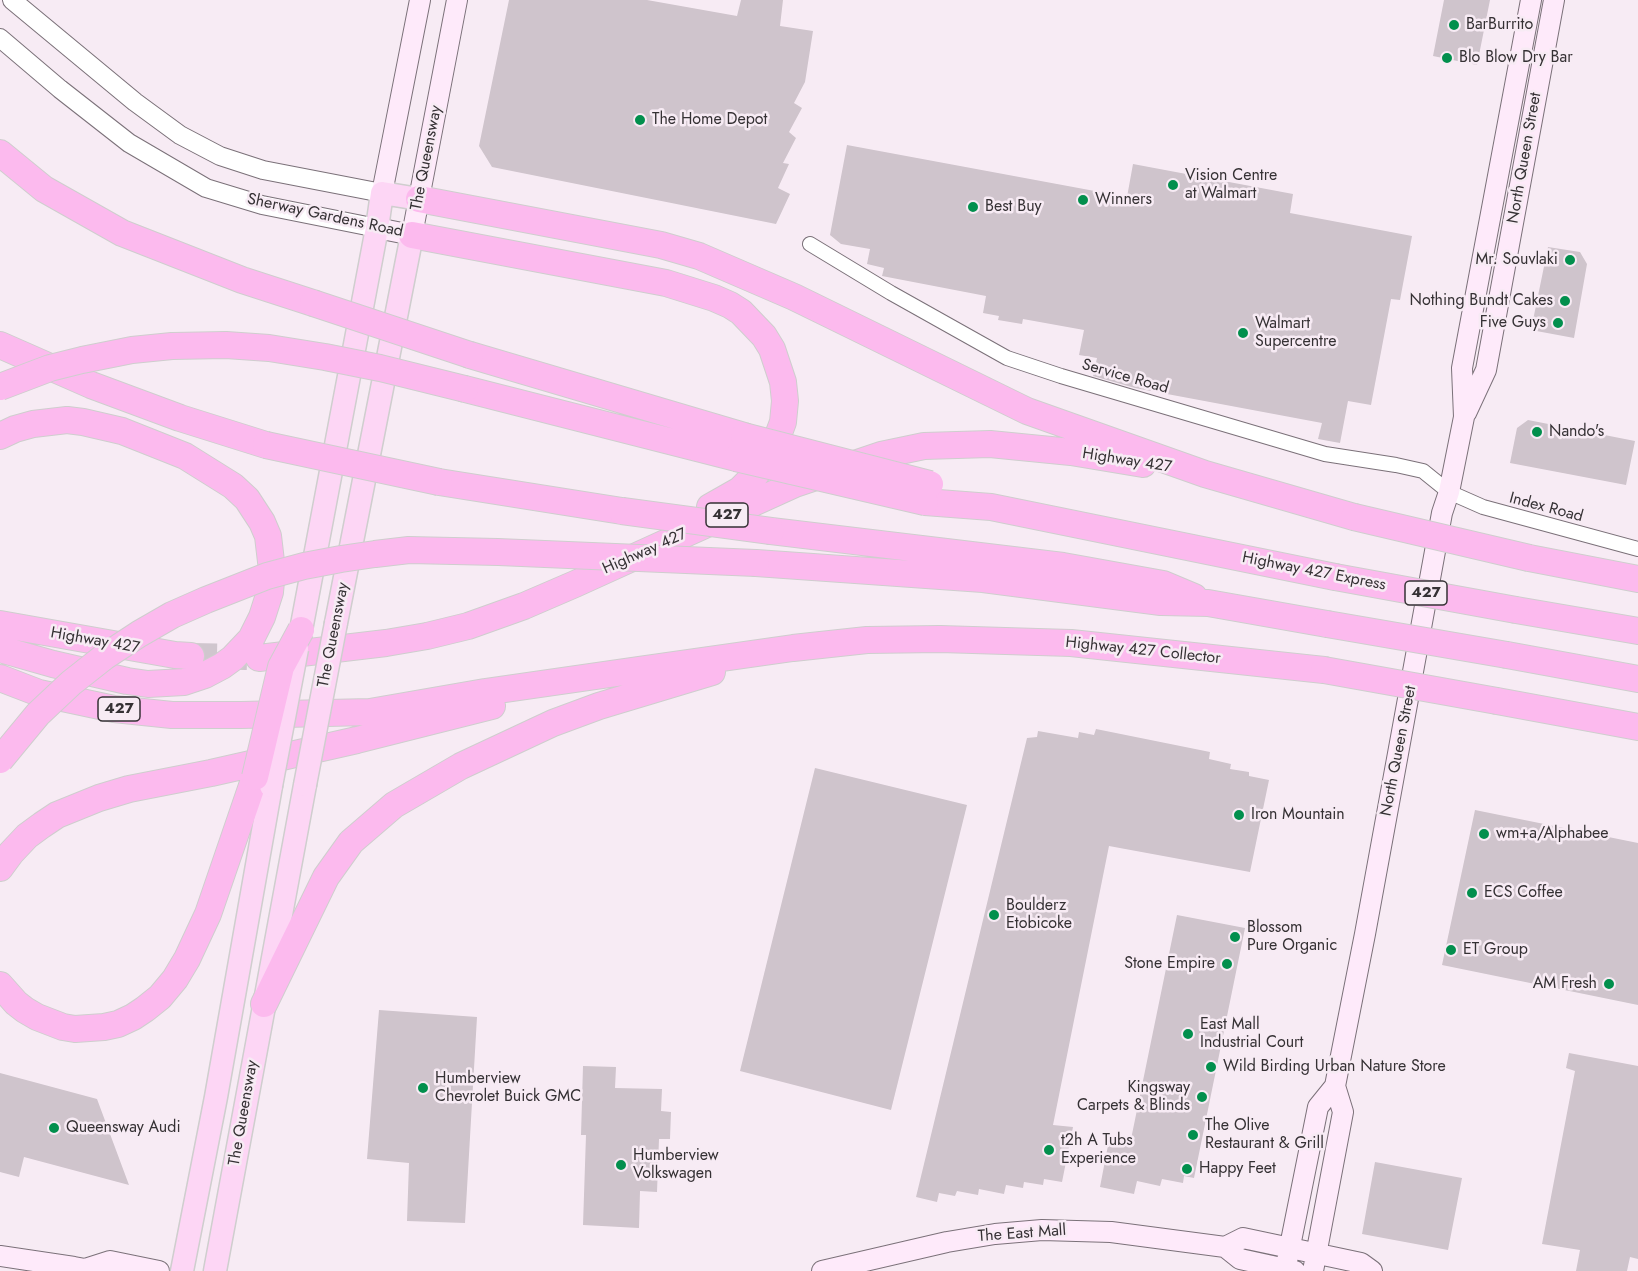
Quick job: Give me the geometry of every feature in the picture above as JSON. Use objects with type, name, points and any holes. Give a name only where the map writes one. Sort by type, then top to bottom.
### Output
[{"type":"highway","points":[[0,153],[44,189],[122,233],[242,280],[740,447]]},
{"type":"highway","points":[[419,199],[661,245],[699,256],[803,302],[1027,411],[1205,474]]},
{"type":"highway","points":[[412,235],[666,283],[698,292],[741,312],[764,336],[772,349],[783,382],[785,401],[783,422],[771,451],[756,474],[740,490],[575,584]]},
{"type":"highway","points":[[0,345],[91,385],[180,418],[266,445],[439,482],[622,511],[1063,566],[1163,584],[1208,603]]},
{"type":"highway","points":[[0,387],[50,368],[132,350],[172,346],[226,345],[269,348],[325,357],[740,447]]},
{"type":"highway","points":[[0,436],[33,424],[67,420],[122,431],[185,456],[233,486],[247,499],[256,511],[268,536],[272,570],[270,592],[262,617],[251,639],[222,666],[184,682],[148,684],[127,681],[0,650]]},
{"type":"highway","name":"Highway 427","points":[[259,658],[386,643],[468,626],[524,606],[575,584],[795,484],[880,455],[924,446],[990,444],[1071,452],[1205,474]]},
{"type":"highway","name":"Highway 427 Express","points":[[740,447],[991,507],[1335,577],[1638,632]]},
{"type":"highway","name":"427","points":[[1205,474],[1354,517],[1529,558],[1638,579]]},
{"type":"highway","points":[[0,759],[39,714],[71,683],[113,651],[172,615],[247,584],[286,571],[409,550],[756,563],[983,579],[1161,602],[1208,603],[1638,679]]},
{"type":"highway","points":[[0,616],[32,629]]},
{"type":"highway","name":"Highway 427","points":[[0,624],[190,656]]},
{"type":"highway","points":[[0,985],[16,1003],[37,1017],[75,1029],[118,1024],[133,1017],[160,997],[188,959],[263,781],[280,667],[301,630]]},
{"type":"highway","name":"Highway 427 Collector","points":[[645,669],[867,640],[930,639],[1071,643],[1324,670],[1638,727]]},
{"type":"highway","points":[[264,1004],[326,877],[351,842],[394,806],[461,766],[553,723],[599,706],[793,648]]},
{"type":"highway","points":[[0,868],[27,836],[42,825],[57,815],[99,798],[129,789],[357,740],[645,669]]},
{"type":"highway","name":"427","points":[[0,678],[39,693],[123,710],[172,715],[241,715],[370,712],[485,692],[645,669]]},
{"type":"main road","name":"The Queensway","points":[[301,630],[420,0]]},
{"type":"main road","name":"The Queensway","points":[[215,1271],[305,785],[457,0]]},
{"type":"main road","name":"North Queen Street","points":[[1315,1262],[1343,1112],[1335,1086],[1442,513],[1449,492],[1464,417],[1462,368],[1531,0]]},
{"type":"main road","name":"North Queen Street","points":[[1464,417],[1486,370],[1554,0]]},
{"type":"main road","name":"Sherway Gardens Road","points":[[382,194],[419,199]]},
{"type":"main road","name":"Sherway Gardens Road","points":[[377,228],[412,235]]},
{"type":"main road","name":"The Queensway","points":[[182,1271],[216,1097],[263,781]]},
{"type":"main road","name":"North Queen Street","points":[[1289,1270],[1290,1248],[1318,1107],[1335,1086]]},
{"type":"main road","name":"The East Mall","points":[[822,1271],[947,1242],[995,1234],[1042,1230],[1111,1232],[1225,1247],[1240,1259],[1289,1270]]},
{"type":"main road","name":"The East Mall","points":[[1225,1247],[1243,1238],[1290,1248],[1315,1262],[1361,1263],[1372,1271]]},
{"type":"main road","points":[[0,1257],[86,1270],[110,1261],[159,1271]]},
{"type":"street","name":"Sherway Gardens Road","points":[[12,0],[135,102],[180,135],[220,156],[263,170],[382,194]]},
{"type":"street","name":"Sherway Gardens Road","points":[[0,38],[129,143],[206,188],[262,205],[377,228]]},
{"type":"street","name":"Service Road","points":[[810,244],[1006,358],[1325,454],[1423,471],[1449,492]]},
{"type":"street","name":"Index Road","points":[[1449,492],[1483,507],[1638,549]]},
{"type":"building","name":"The Home Depot","points":[[509,0],[647,0],[737,16],[741,0],[783,0],[780,26],[813,31],[805,82],[794,103],[802,108],[789,132],[796,138],[783,163],[789,164],[778,188],[790,194],[776,224],[492,167],[479,146]]},
{"type":"building","points":[[1444,0],[1490,0],[1477,65],[1433,56]]},
{"type":"building","name":"Walmart Supercentre","points":[[847,145],[1127,197],[1133,164],[1293,194],[1290,213],[1412,236],[1400,300],[1391,299],[1371,405],[1348,401],[1340,443],[1318,439],[1322,423],[1135,388],[1093,376],[1097,358],[1079,355],[1084,330],[1023,319],[1022,324],[998,320],[999,316],[983,313],[986,296],[882,276],[884,268],[867,264],[870,249],[841,244],[830,235]]},
{"type":"building","points":[[1548,247],[1580,252],[1587,264],[1574,338],[1531,330]]},
{"type":"building","points":[[1528,420],[1635,441],[1626,485],[1510,463],[1517,428]]},
{"type":"building","points":[[1096,729],[1210,752],[1209,759],[1231,764],[1230,769],[1249,772],[1249,776],[1269,780],[1250,872],[1109,846],[1053,1125],[1073,1127],[1062,1182],[1044,1179],[1043,1185],[1024,1182],[1023,1188],[1006,1185],[1004,1194],[979,1189],[978,1195],[957,1191],[955,1196],[939,1193],[937,1202],[916,1197],[1027,738],[1037,737],[1038,731],[1078,738],[1079,732],[1094,735]]},
{"type":"building","points":[[815,768],[967,805],[891,1110],[740,1071]]},
{"type":"building","points":[[1475,810],[1638,843],[1638,1005],[1442,965]]},
{"type":"building","name":"East Mall Industrial Court","points":[[1177,915],[1245,928],[1194,1178],[1184,1176],[1183,1183],[1162,1179],[1160,1186],[1137,1181],[1134,1194],[1100,1187],[1109,1140],[1130,1144]]},
{"type":"building","name":"Humberview Chevrolet Buick GMC","points":[[379,1010],[477,1017],[465,1223],[407,1221],[409,1163],[367,1159]]},
{"type":"building","points":[[1569,1053],[1638,1066],[1638,1259],[1630,1257],[1627,1271],[1576,1271],[1580,1250],[1542,1244],[1575,1071],[1566,1068]]},
{"type":"building","name":"Humberview Volkswagen","points":[[583,1066],[616,1067],[615,1088],[662,1089],[661,1111],[671,1112],[670,1139],[659,1139],[657,1192],[640,1191],[639,1228],[583,1225],[586,1135],[581,1135]]},
{"type":"building","name":"Queensway Audi","points":[[0,1073],[97,1099],[129,1185],[24,1157],[19,1177],[0,1172]]},
{"type":"building","points":[[1375,1162],[1462,1178],[1448,1250],[1362,1234]]},
{"type":"tunnel","points":[[191,656],[247,657]]},
{"type":"place","name":"BarBurrito","points":[[1454,25]]},
{"type":"place","name":"Blo Blow Dry Bar","points":[[1447,58]]},
{"type":"place","name":"The Home Depot","points":[[640,120]]},
{"type":"place","name":"Vision Centre at Walmart","points":[[1173,185]]},
{"type":"place","name":"Winners","points":[[1083,200]]},
{"type":"place","name":"Best Buy","points":[[973,207]]},
{"type":"place","name":"Mr. Souvlaki","points":[[1570,260]]},
{"type":"place","name":"Nothing Bundt Cakes","points":[[1565,301]]},
{"type":"place","name":"Five Guys","points":[[1558,323]]},
{"type":"place","name":"Walmart Supercentre","points":[[1243,333]]},
{"type":"place","name":"Nando's","points":[[1537,432]]},
{"type":"place","name":"Iron Mountain","points":[[1239,815]]},
{"type":"place","name":"wm+a/Alphabee","points":[[1484,834]]},
{"type":"place","name":"ECS Coffee","points":[[1472,893]]},
{"type":"place","name":"Boulderz Etobicoke","points":[[994,915]]},
{"type":"place","name":"Blossom Pure Organic","points":[[1235,937]]},
{"type":"place","name":"ET Group","points":[[1451,950]]},
{"type":"place","name":"Stone Empire","points":[[1227,964]]},
{"type":"place","name":"AM Fresh","points":[[1609,984]]},
{"type":"place","name":"East Mall Industrial Court","points":[[1188,1034]]},
{"type":"place","name":"Wild Birding Urban Nature Store","points":[[1211,1067]]},
{"type":"place","name":"Humberview Chevrolet Buick GMC","points":[[423,1088]]},
{"type":"place","name":"Kingsway Carpets & Blinds","points":[[1202,1097]]},
{"type":"place","name":"Queensway Audi","points":[[54,1128]]},
{"type":"place","name":"The Olive Restaurant & Grill","points":[[1193,1135]]},
{"type":"place","name":"t2h A Tubs Experience","points":[[1049,1150]]},
{"type":"place","name":"Humberview Volkswagen","points":[[621,1165]]},
{"type":"place","name":"Happy Feet","points":[[1187,1169]]}]
